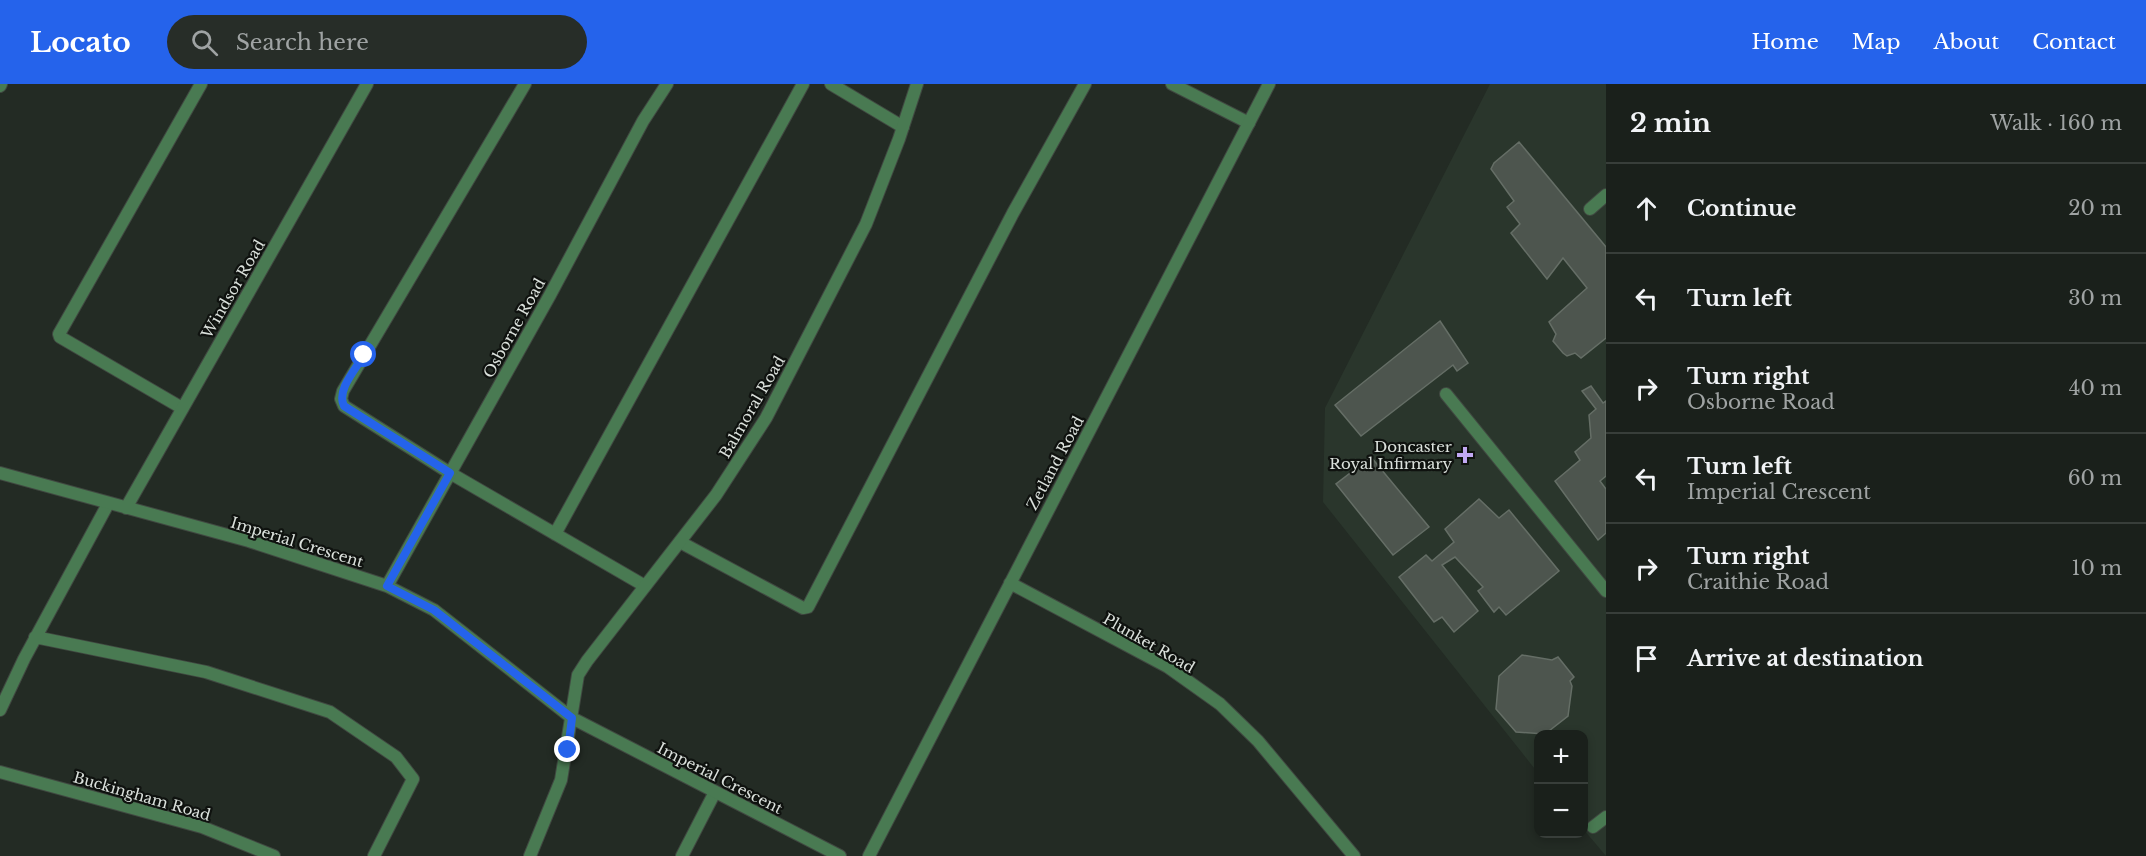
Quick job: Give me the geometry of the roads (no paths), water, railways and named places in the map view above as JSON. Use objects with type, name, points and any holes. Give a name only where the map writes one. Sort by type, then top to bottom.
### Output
[{"type":"street","points":[[182,408],[60,337],[59,334],[201,84]]},
{"type":"street","name":"Windsor Road","points":[[126,508],[367,84]]},
{"type":"street","points":[[525,84],[342,391],[341,399],[344,406],[450,473],[645,586]]},
{"type":"street","name":"Osborne Road","points":[[387,586],[643,121],[667,84]]},
{"type":"street","points":[[555,534],[803,84]]},
{"type":"street","points":[[831,84],[903,127]]},
{"type":"street","name":"Balmoral Road","points":[[530,856],[561,780],[578,675],[716,495],[766,418],[866,224],[917,84]]},
{"type":"street","points":[[680,542],[803,608],[808,607],[1013,213],[1085,84]]},
{"type":"street","points":[[1172,84],[1249,123]]},
{"type":"street","name":"Zetland Road","points":[[869,856],[1269,84]]},
{"type":"street","points":[[1590,209],[1606,195]]},
{"type":"street","points":[[1446,394],[1606,591]]},
{"type":"street","name":"Imperial Crescent","points":[[0,473],[249,541],[387,586],[434,610],[572,718],[840,856]]},
{"type":"street","points":[[0,710],[35,638],[108,504]]},
{"type":"street","name":"Plunket Road","points":[[1010,583],[1168,667],[1220,704],[1258,741],[1354,856]]},
{"type":"street","points":[[35,638],[206,672],[330,712],[396,757],[413,779],[374,856]]},
{"type":"street","name":"Buckingham Road","points":[[0,772],[202,827],[274,856]]},
{"type":"street","points":[[682,856],[715,792]]},
{"type":"street","points":[[1593,827],[1606,817]]},
{"type":"place","name":"Doncaster Royal Infirmary","points":[[1465,455]]}]
